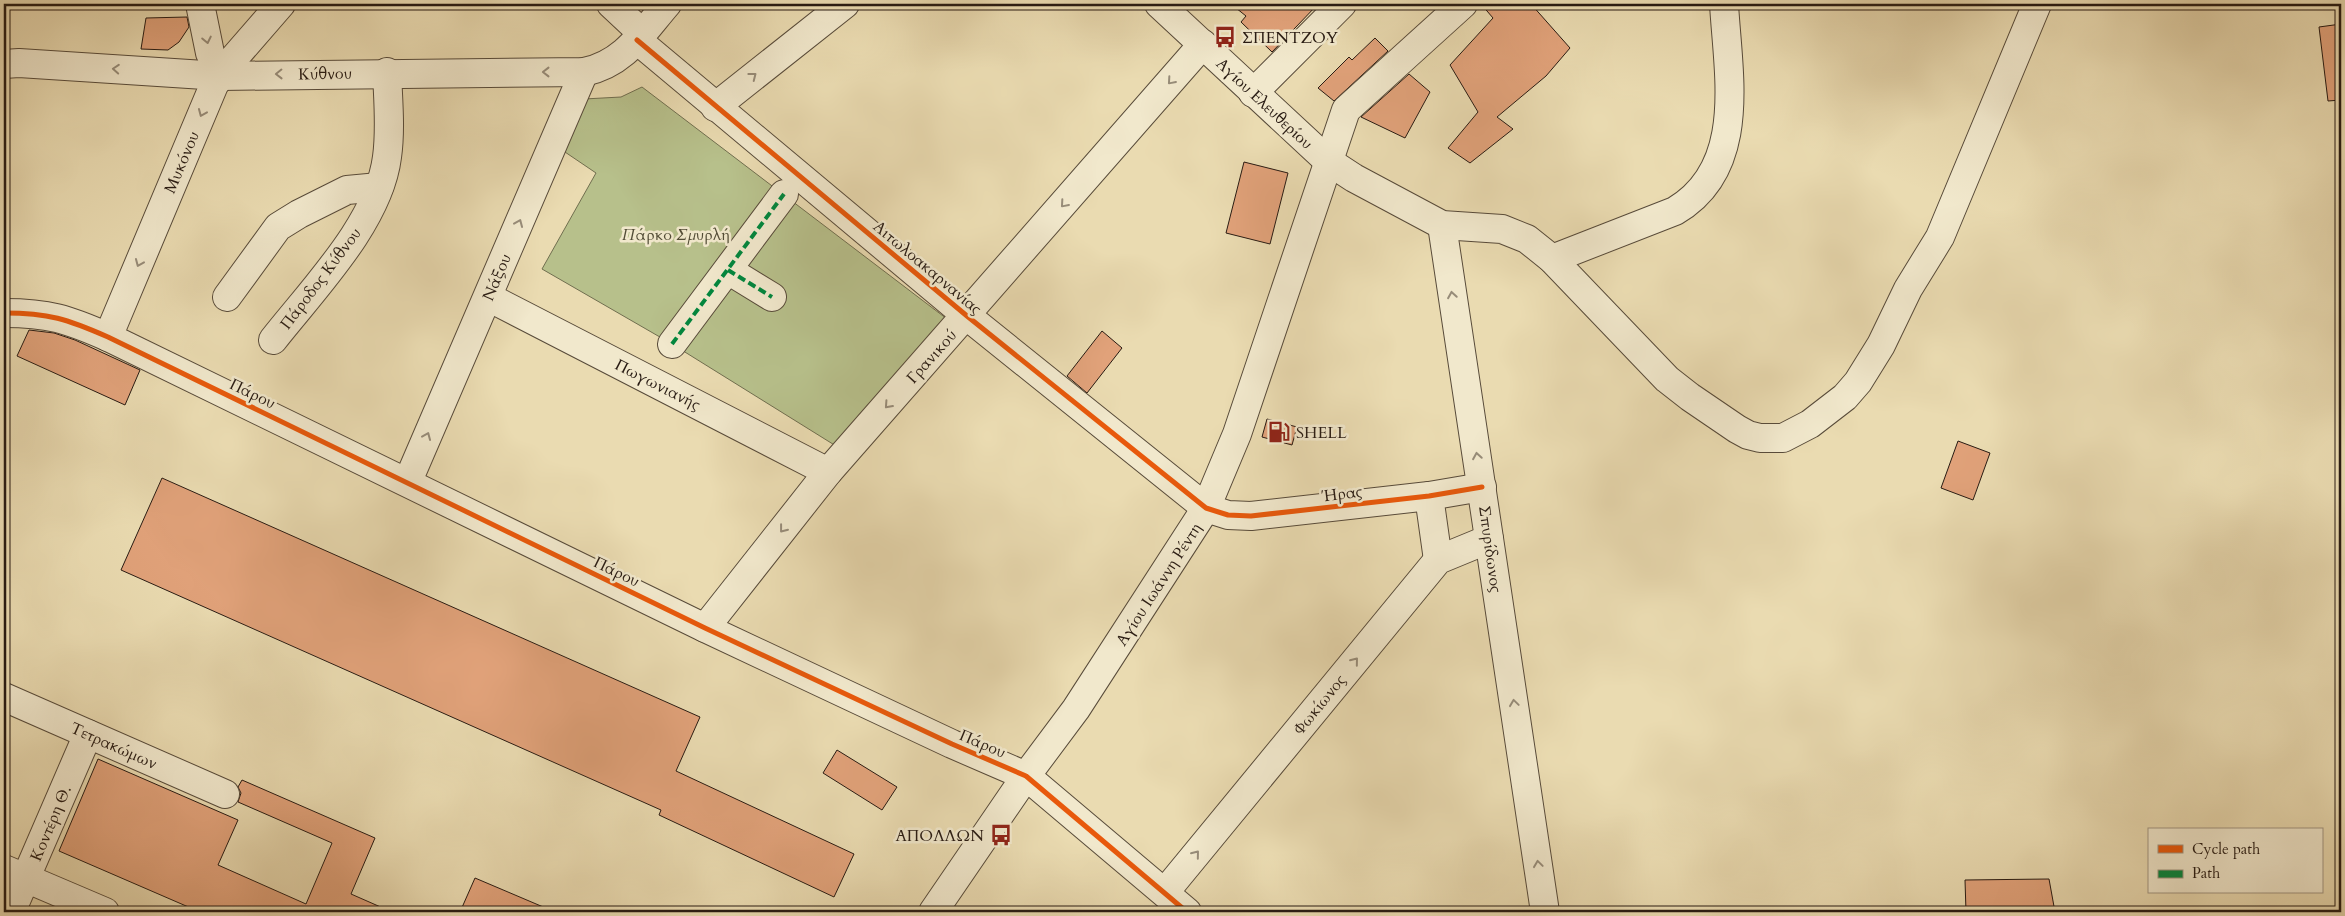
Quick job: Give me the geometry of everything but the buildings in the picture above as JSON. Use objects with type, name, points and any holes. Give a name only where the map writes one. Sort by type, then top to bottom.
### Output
[{"type":"street","points":[[200,4],[210,53],[220,76]]},
{"type":"street","name":"Μυκόνου","points":[[108,337],[214,85],[280,4]]},
{"type":"street","name":"Αιτωλοακαρνανίας","points":[[611,4],[639,37],[715,106],[967,316],[1206,508]]},
{"type":"street","points":[[639,37],[667,4]]},
{"type":"street","points":[[715,106],[845,4]]},
{"type":"street","name":"Αγίου Ελευθερίου","points":[[1159,4],[1328,161]]},
{"type":"street","points":[[1253,93],[1342,4]]},
{"type":"street","name":"Αγίου Ιωάννη Ρέντη","points":[[933,912],[1026,776],[1076,709],[1206,508],[1237,434],[1346,110],[1463,4]]},
{"type":"street","points":[[1552,259],[1675,211],[1690,202],[1704,187],[1715,169],[1730,123],[1724,4]]},
{"type":"street","points":[[1328,161],[1354,178],[1442,225],[1495,229],[1516,233],[1552,259],[1667,378],[1719,418],[1737,430],[1760,438],[1783,438],[1798,432],[1832,410],[1858,382],[1881,345],[1908,289],[1940,238],[2037,4]]},
{"type":"street","name":"Κύθνου","points":[[4,64],[220,76],[387,72],[584,72],[602,68],[613,62],[639,37]]},
{"type":"street","name":"Γρανικού","points":[[705,628],[828,472],[967,316],[1203,44]]},
{"type":"street","name":"Πάροδος Κύθνου","points":[[272,340],[347,247],[379,187],[387,158],[390,126],[387,72]]},
{"type":"street","name":"Νάξου","points":[[408,481],[584,72]]},
{"type":"street","points":[[227,297],[278,227],[299,214],[347,190],[379,187]]},
{"type":"street","points":[[672,344],[784,194]]},
{"type":"street","name":"Σπυρίδωνος","points":[[1442,225],[1545,912]]},
{"type":"street","points":[[728,270],[772,297]]},
{"type":"street","name":"Πωγωνιανής","points":[[488,297],[828,472]]},
{"type":"street","name":"Πάρου","points":[[4,313],[51,315],[66,319],[108,337],[408,481],[705,628],[952,744],[1026,776],[1187,912]]},
{"type":"street","name":"Ήρας","points":[[1206,508],[1228,515],[1251,516],[1430,496],[1482,486]]},
{"type":"street","points":[[1430,496],[1438,560]]},
{"type":"street","name":"Φωκίωνος","points":[[1165,892],[1438,560],[1489,539]]},
{"type":"street","name":"Τετρακώμων","points":[[4,697],[225,794]]},
{"type":"street","name":"Κοντέρη Θ.","points":[[11,912],[15,874],[88,734]]},
{"type":"street","points":[[15,874],[105,912]]},
{"type":"green space","name":"Πάρκο Σµυρλή","points":[[642,87],[947,319],[836,446],[672,344],[542,269],[596,173],[562,150],[584,99],[621,97]]},
{"type":"marked path","points":[[672,344],[784,194]]},
{"type":"marked path","points":[[728,270],[772,297]]},
{"type":"cycle path","points":[[637,40],[967,316],[1206,508],[1228,515],[1251,516],[1429,496],[1482,487]]},
{"type":"cycle path","points":[[4,313],[33,314],[58,318],[108,337],[705,628],[952,744],[1026,776],[1187,912]]},
{"type":"place","name":"ΣΠΕΝΤΖΟΥ","points":[[1225,37]]},
{"type":"place","name":"SHELL","points":[[1279,432]]},
{"type":"place","name":"ΑΠΟΛΛΩΝ","points":[[1001,835]]}]
